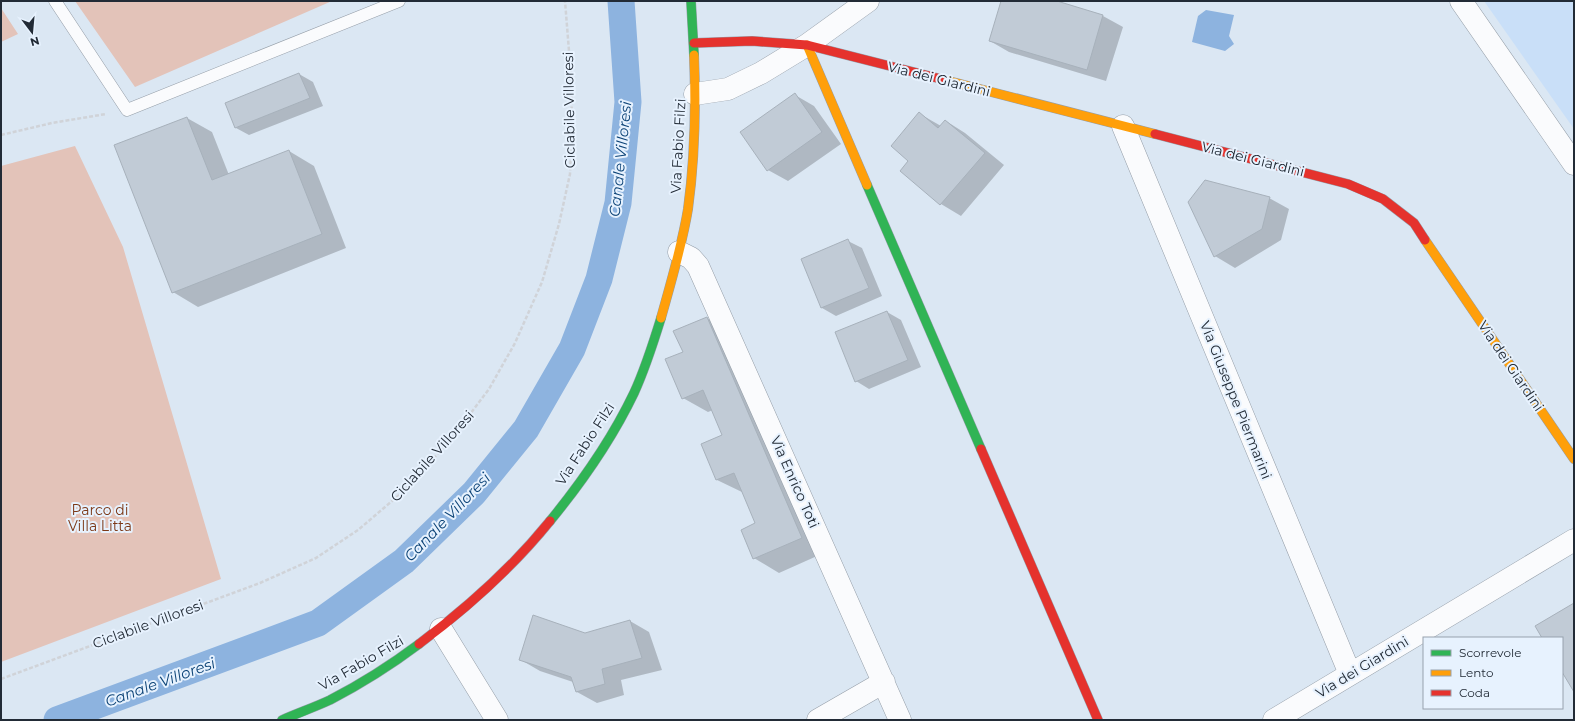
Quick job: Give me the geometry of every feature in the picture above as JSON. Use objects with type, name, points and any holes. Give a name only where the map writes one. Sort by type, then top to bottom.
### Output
[{"type":"street","name":"Via Fabio Filzi","points":[[282,720],[339,695],[400,659],[441,629],[491,586],[528,548],[579,483],[617,426],[644,370],[663,312],[679,252],[689,198],[695,94],[691,1]]},
{"type":"street","points":[[695,94],[728,89],[761,73],[807,45],[868,1]]},
{"type":"street","points":[[1461,1],[1574,164]]},
{"type":"street","name":"Via dei Giardini","points":[[694,43],[752,42],[807,45],[1348,184],[1383,199],[1414,223],[1574,459]]},
{"type":"street","points":[[807,45],[1098,720]]},
{"type":"street","name":"Via Giuseppe Piermarini","points":[[1123,126],[1350,674]]},
{"type":"street","name":"Via Enrico Toti","points":[[679,252],[691,258],[698,266],[900,720]]},
{"type":"street","name":"Via dei Giardini","points":[[1274,720],[1574,540]]},
{"type":"street","points":[[441,629],[497,720]]},
{"type":"street","points":[[818,720],[884,682]]},
{"type":"lane","points":[[55,1],[127,110],[398,1]]},
{"type":"path","name":"Ciclabile Villoresi","points":[[1,679],[260,583],[316,558],[358,530],[405,490],[452,438],[489,389],[515,343],[542,282],[559,224],[570,174],[572,126],[571,76],[565,1]]},
{"type":"path","points":[[1,134],[52,123],[127,110]]},
{"type":"shaded area","points":[[1484,1],[1574,1],[1574,129]]},
{"type":"green space","points":[[75,1],[332,1],[135,87]]},
{"type":"green space","points":[[1,8],[18,34],[1,42]]},
{"type":"green space","name":"Parco di Villa Litta","points":[[75,146],[123,247],[221,579],[1,662],[1,166]]},
{"type":"water","points":[[1206,10],[1234,15],[1229,36],[1234,44],[1225,51],[1192,42],[1198,16]]},
{"type":"building","points":[[1001,1],[1057,1],[1103,15],[1087,70],[989,41]]},
{"type":"building","points":[[299,73],[310,98],[235,128],[225,103]]},
{"type":"building","points":[[795,93],[822,132],[767,171],[740,132]]},
{"type":"building","points":[[919,112],[938,128],[945,120],[985,153],[940,205],[900,171],[908,161],[891,146]]},
{"type":"building","points":[[187,117],[212,180],[289,150],[322,234],[172,293],[114,145]]},
{"type":"building","points":[[1205,180],[1270,197],[1262,229],[1214,257],[1188,202]]},
{"type":"building","points":[[848,239],[869,288],[821,308],[801,259]]},
{"type":"building","points":[[887,311],[908,360],[855,382],[835,332]]},
{"type":"building","points":[[707,317],[802,538],[753,559],[741,530],[755,523],[734,473],[716,480],[701,444],[722,435],[703,390],[682,399],[665,359],[683,352],[673,331]]},
{"type":"building","points":[[1574,603],[1574,692],[1563,674],[1563,637],[1541,637],[1535,626]]},
{"type":"building","points":[[533,615],[585,633],[630,620],[642,658],[602,669],[605,684],[576,692],[571,677],[519,660]]},
{"type":"waterway","name":"Canale Villoresi","points":[[57,720],[318,623],[404,561],[474,493],[526,429],[572,349],[599,279],[618,203],[628,102],[621,1]]},
{"type":"traffic: fast","points":[[691,1],[694,55]]},
{"type":"traffic: fast","points":[[867,185],[981,449]]},
{"type":"traffic: fast","points":[[550,521],[596,460],[616,427],[642,375],[661,318]]},
{"type":"traffic: fast","points":[[282,720],[342,694],[376,674],[419,644]]},
{"type":"traffic: slow","points":[[807,45],[867,185]]},
{"type":"traffic: slow","points":[[661,318],[686,223],[688,209],[694,132],[694,55]]},
{"type":"traffic: slow","points":[[941,79],[1155,134]]},
{"type":"traffic: slow","points":[[1425,240],[1574,459]]},
{"type":"traffic: jam","points":[[694,43],[752,41],[807,45],[941,79]]},
{"type":"traffic: jam","points":[[1155,134],[1348,184],[1383,199],[1414,223],[1425,240]]},
{"type":"traffic: jam","points":[[981,449],[1098,720]]},
{"type":"traffic: jam","points":[[419,644],[472,602],[488,587],[505,571],[550,521]]}]
